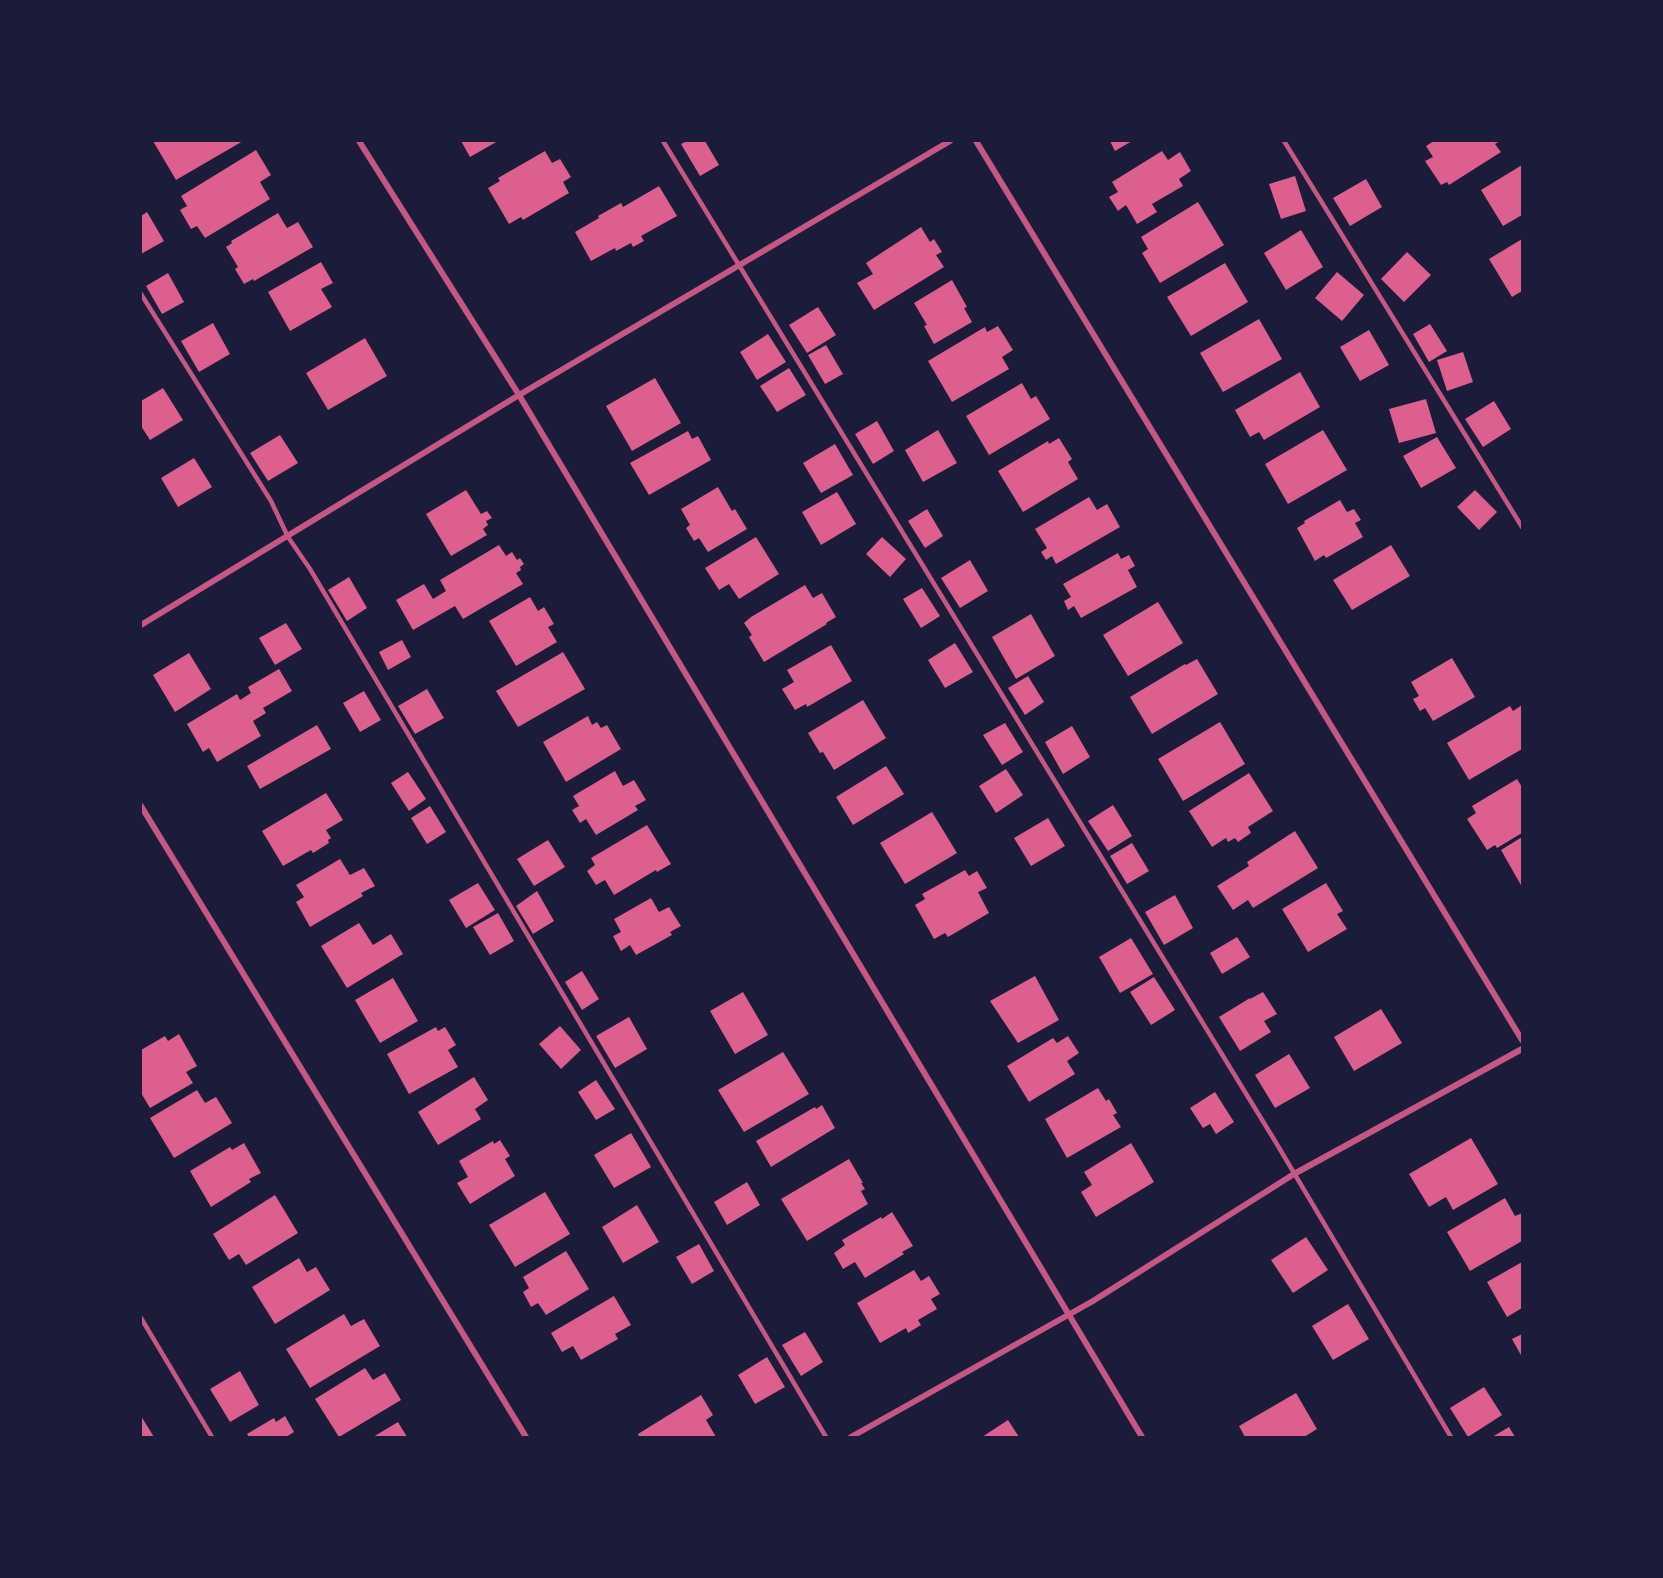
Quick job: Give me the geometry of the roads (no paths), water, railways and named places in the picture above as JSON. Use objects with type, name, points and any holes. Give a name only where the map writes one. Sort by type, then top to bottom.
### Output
[{"type":"street","points":[[359,141],[519,395],[1142,1437]]},
{"type":"street","points":[[141,625],[519,395],[950,141]]},
{"type":"street","points":[[976,141],[1522,1040]]},
{"type":"street","points":[[141,806],[526,1437]]},
{"type":"street","points":[[851,1437],[1093,1300],[1294,1174],[1522,1049]]},
{"type":"lane","points":[[663,141],[1262,1121],[1451,1437]]},
{"type":"lane","points":[[1284,141],[1522,527]]},
{"type":"lane","points":[[141,294],[271,501],[288,537],[310,568],[826,1437]]},
{"type":"lane","points":[[141,1318],[212,1437]]}]
